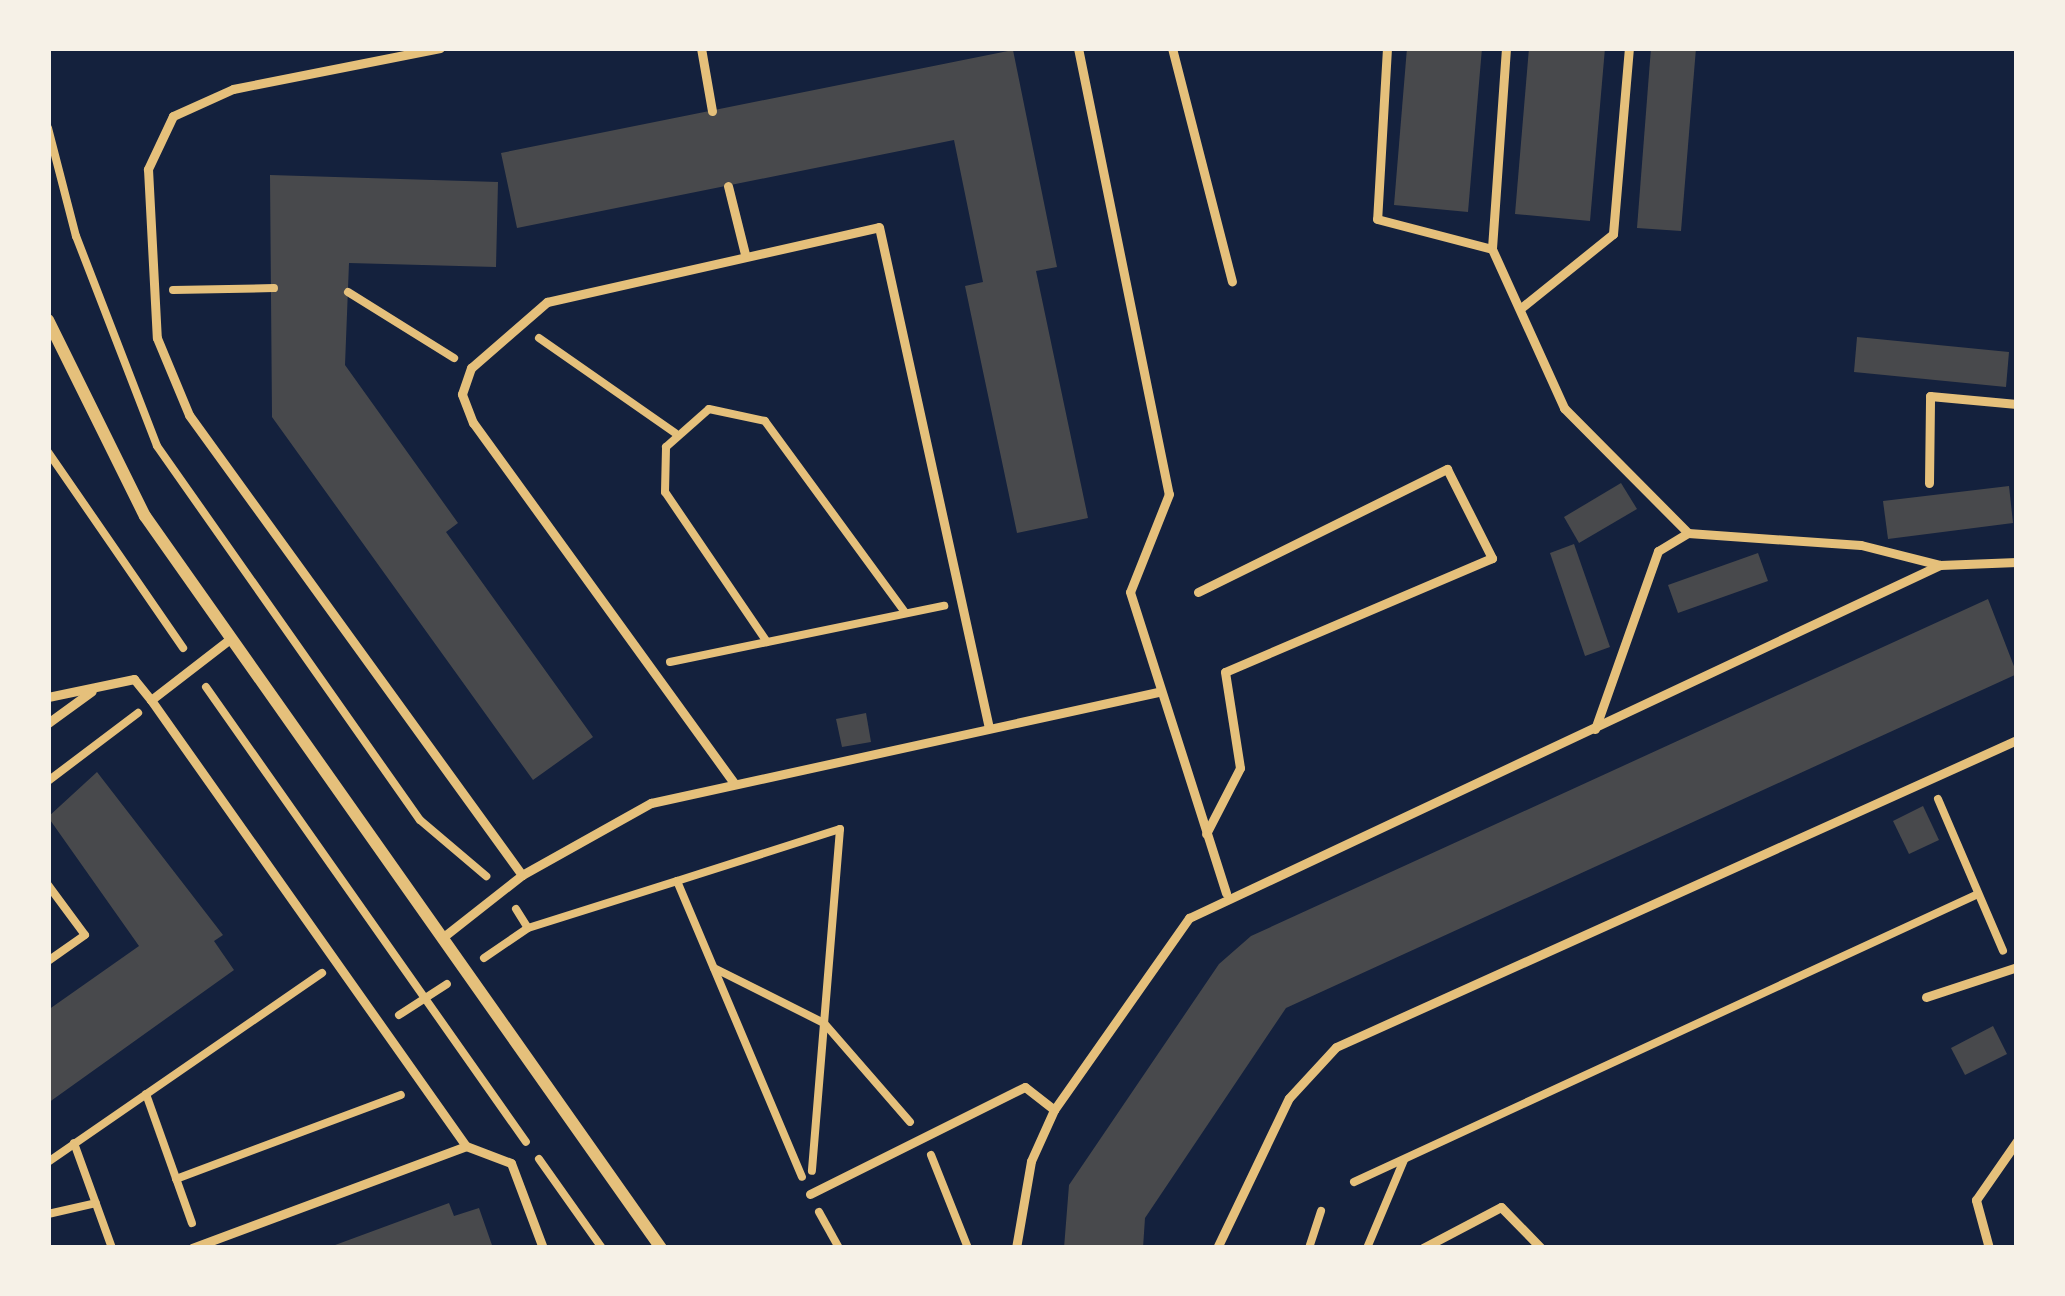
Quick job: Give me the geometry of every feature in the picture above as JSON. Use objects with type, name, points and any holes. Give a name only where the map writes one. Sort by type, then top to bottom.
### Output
[{"type":"street","points":[[48,320],[51,342],[145,516],[661,1248]]},
{"type":"lane","points":[[440,48],[233,89],[173,116],[148,169],[155,291],[162,355],[188,415],[522,875]]},
{"type":"lane","points":[[701,48],[712,111]]},
{"type":"lane","points":[[1078,48],[1169,494],[1130,592],[1158,692],[1226,893]]},
{"type":"lane","points":[[1172,48],[1232,281]]},
{"type":"lane","points":[[1387,48],[1377,219],[1492,249]]},
{"type":"lane","points":[[1506,48],[1492,249],[1564,409],[1688,533]]},
{"type":"lane","points":[[1521,308],[1613,234],[1629,48]]},
{"type":"lane","points":[[728,185],[746,254]]},
{"type":"lane","points":[[734,783],[472,423],[462,394],[470,368],[548,302],[879,227],[989,728]]},
{"type":"lane","points":[[1929,483],[1930,396],[2017,404]]},
{"type":"lane","points":[[1198,592],[1447,469],[1492,559],[1225,672],[1240,768],[1206,834]]},
{"type":"lane","points":[[1595,729],[1658,551],[1688,533],[1838,542],[1940,565],[2017,562]]},
{"type":"lane","points":[[1016,1248],[1030,1161],[1054,1110],[1189,918],[1226,893],[1595,729],[1940,565]]},
{"type":"lane","points":[[151,700],[230,639]]},
{"type":"lane","points":[[48,697],[134,679],[466,1146],[511,1163],[543,1248]]},
{"type":"lane","points":[[48,723],[96,688]]},
{"type":"lane","points":[[442,938],[522,875],[651,803],[1158,692]]},
{"type":"lane","points":[[1217,1248],[1255,1156],[1336,1046],[2017,740]]},
{"type":"lane","points":[[1926,997],[2014,968]]},
{"type":"lane","points":[[810,1194],[1025,1087],[1054,1110]]},
{"type":"lane","points":[[1989,1248],[1976,1200],[2017,1141]]},
{"type":"lane","points":[[195,1244],[466,1146]]},
{"type":"lane","points":[[1423,1248],[1501,1208],[1540,1248]]},
{"type":"path","points":[[155,291],[274,288]]},
{"type":"path","points":[[348,292],[470,368]]},
{"type":"path","points":[[518,323],[675,433]]},
{"type":"path","points":[[675,433],[730,406],[765,421],[905,612]]},
{"type":"path","points":[[675,433],[665,492],[767,642]]},
{"type":"path","points":[[48,452],[424,1000],[471,1050],[602,1248]]},
{"type":"path","points":[[648,667],[963,603]]},
{"type":"path","points":[[48,781],[151,700]]},
{"type":"path","points":[[1929,777],[2014,968]]},
{"type":"path","points":[[382,1025],[528,928],[841,830],[810,1194]]},
{"type":"path","points":[[676,881],[810,1194],[839,1248]]},
{"type":"path","points":[[48,885],[85,935],[48,961]]},
{"type":"path","points":[[1354,1182],[1978,894]]},
{"type":"path","points":[[48,1162],[338,962]]},
{"type":"path","points":[[713,967],[824,1023],[923,1140],[968,1248]]},
{"type":"path","points":[[176,1179],[425,1086]]},
{"type":"path","points":[[146,1094],[195,1244]]},
{"type":"path","points":[[74,1143],[112,1248]]},
{"type":"path","points":[[1367,1248],[1405,1159]]},
{"type":"path","points":[[48,1214],[96,1203]]},
{"type":"path","points":[[1310,1248],[1321,1211]]},
{"type":"building","points":[[1407,48],[1482,48],[1468,212],[1394,205]]},
{"type":"building","points":[[1529,48],[1605,48],[1590,221],[1515,214]]},
{"type":"building","points":[[1651,48],[1696,48],[1681,231],[1637,228]]},
{"type":"building","points":[[1013,50],[1057,267],[1036,271],[1088,518],[1017,533],[965,286],[983,282],[954,140],[517,228],[501,153]]},
{"type":"building","points":[[270,175],[498,182],[496,267],[349,263],[345,365],[458,523],[446,532],[593,737],[533,780],[272,417]]},
{"type":"building","points":[[1857,337],[2009,352],[2006,387],[1854,372]]},
{"type":"building","points":[[1621,483],[1637,509],[1579,543],[1564,517]]},
{"type":"building","points":[[2009,486],[2013,523],[1888,539],[1883,501]]},
{"type":"building","points":[[1574,544],[1610,647],[1585,656],[1550,553]]},
{"type":"building","points":[[1758,553],[1768,581],[1678,613],[1668,585]]},
{"type":"building","points":[[1988,599],[2017,674],[1286,1008],[1145,1218],[1143,1248],[1064,1248],[1069,1185],[1219,964],[1251,936]]},
{"type":"building","points":[[866,713],[871,742],[842,747],[836,719]]},
{"type":"building","points":[[97,772],[223,935],[214,941],[234,970],[48,1103],[48,1010],[139,946],[48,817]]},
{"type":"building","points":[[1923,806],[1939,840],[1909,854],[1893,821]]},
{"type":"building","points":[[1993,1026],[2007,1054],[1965,1075],[1951,1048]]},
{"type":"building","points":[[449,1203],[454,1216],[479,1208],[493,1248],[327,1248]]}]
